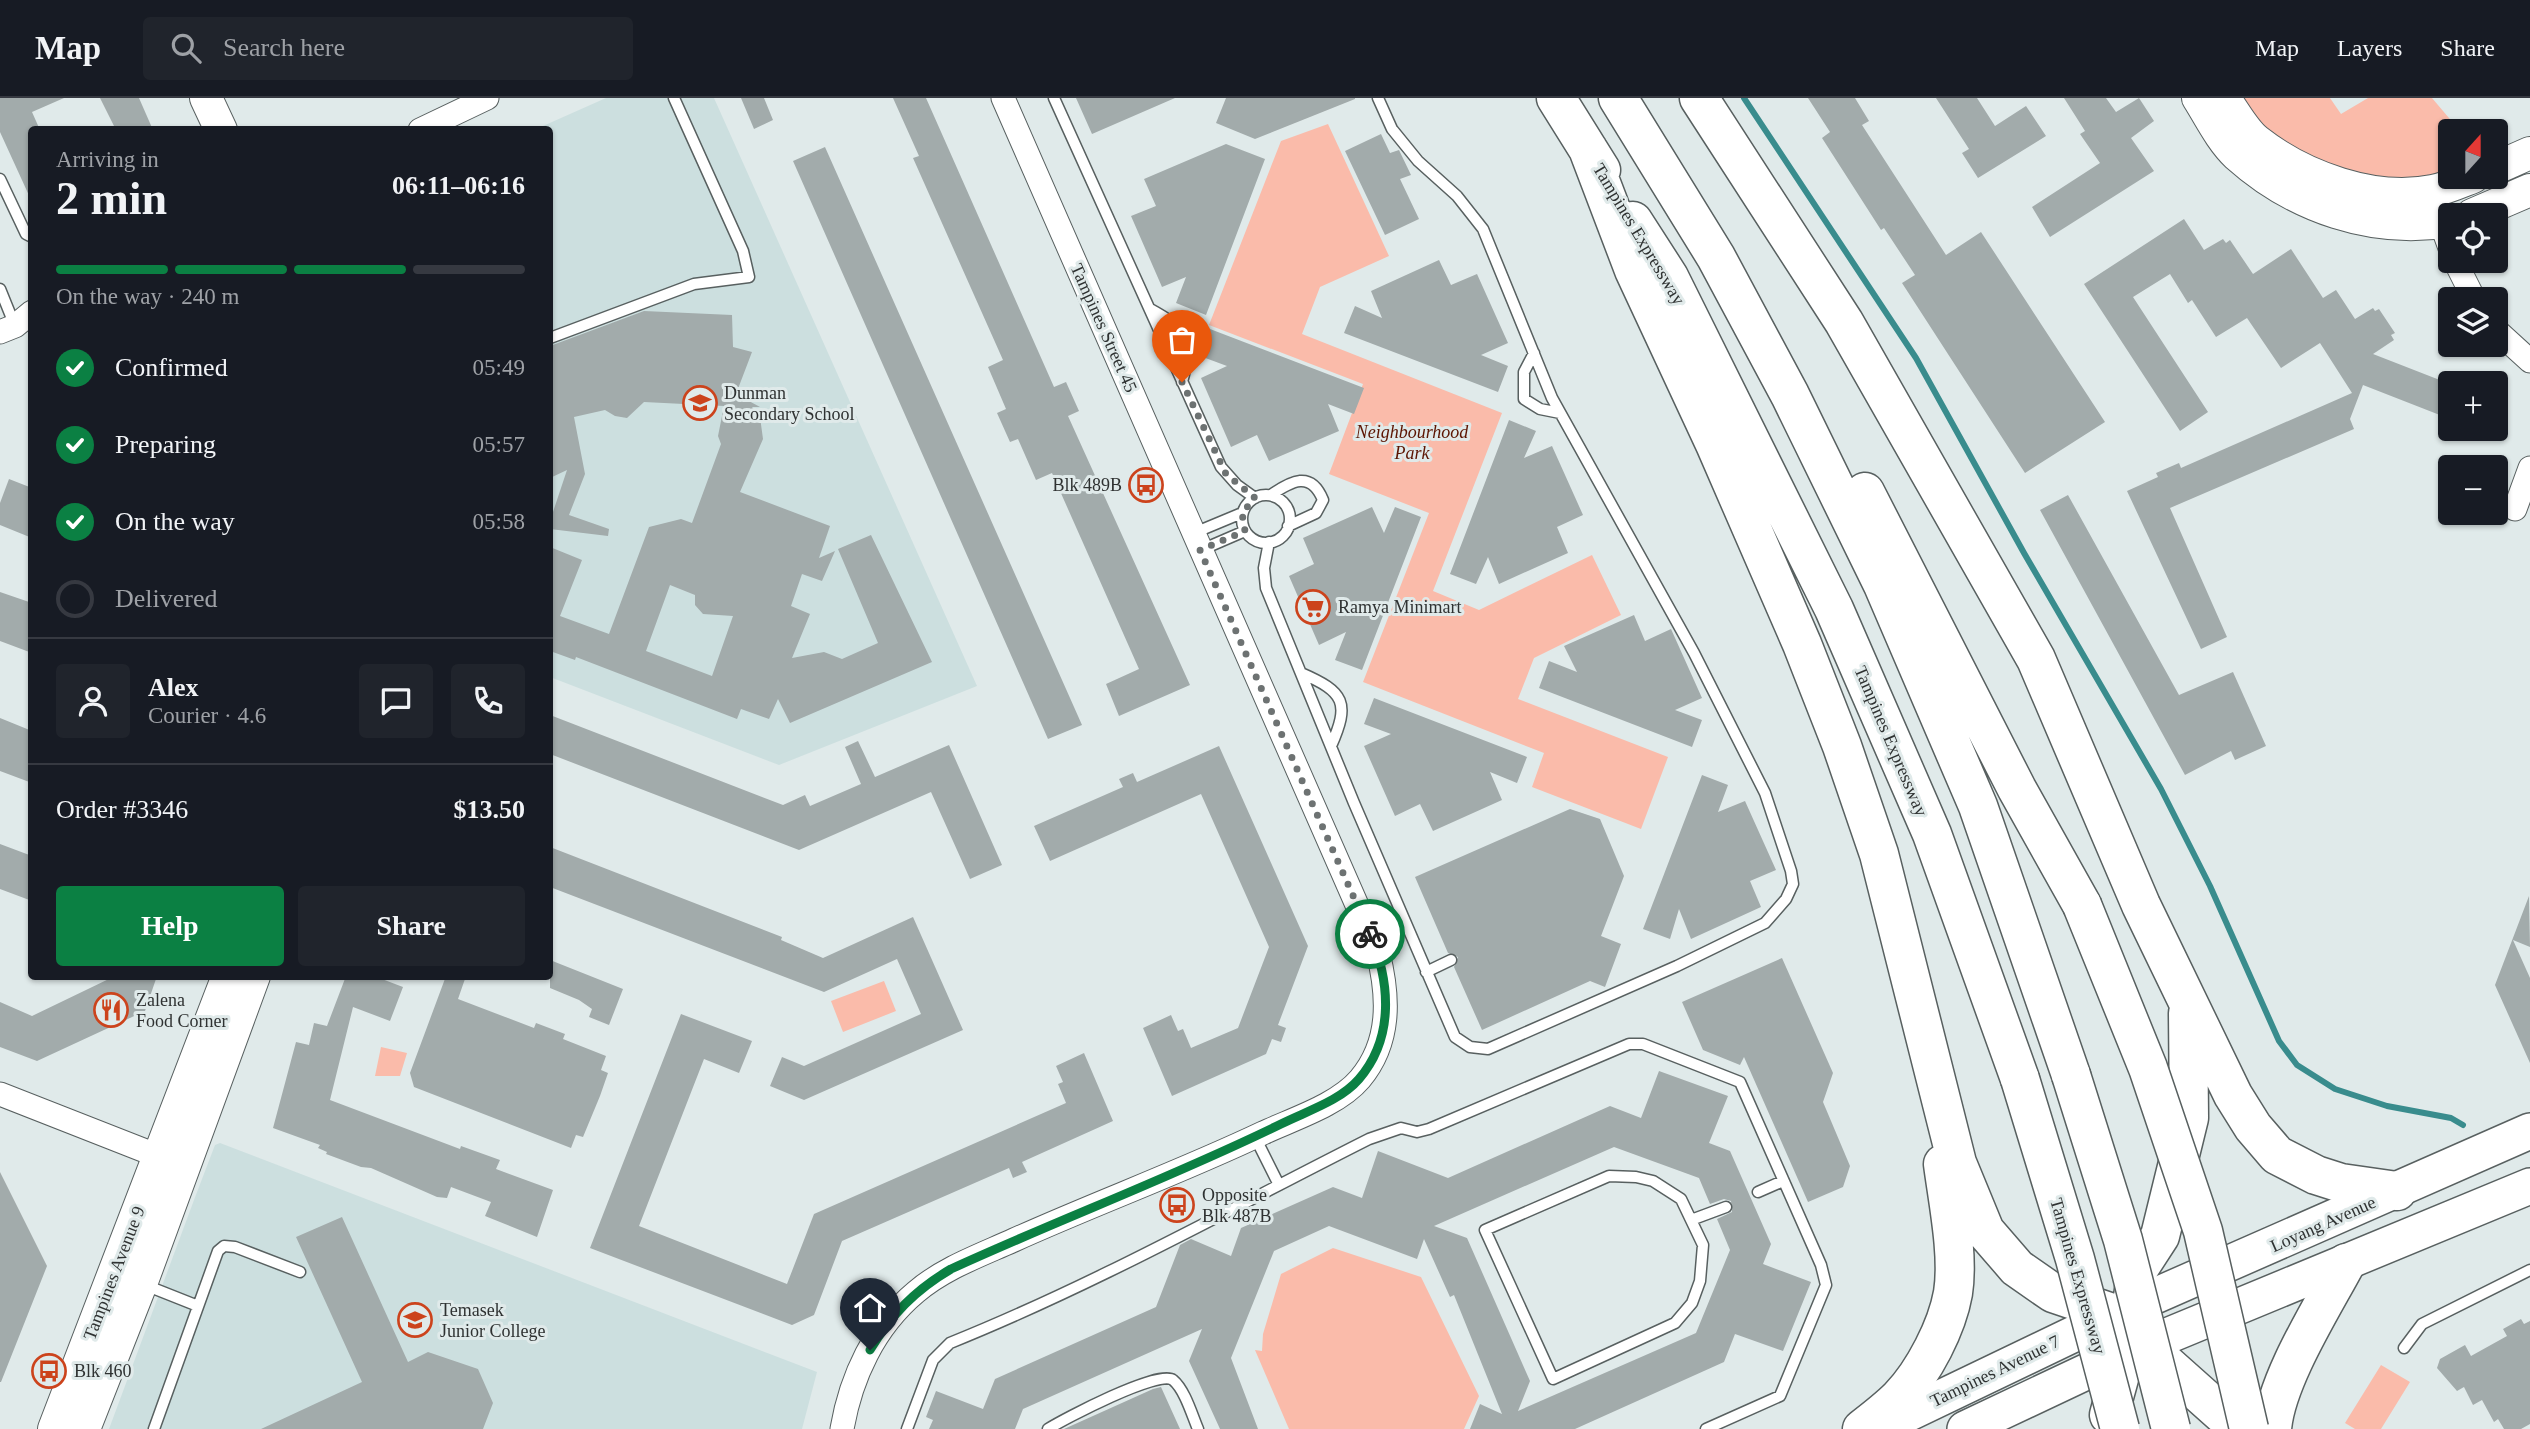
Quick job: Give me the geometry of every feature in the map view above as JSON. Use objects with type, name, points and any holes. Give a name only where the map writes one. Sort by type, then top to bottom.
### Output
[{"type":"highway","name":"Tampines Expressway","points":[[1556,98],[1669,277],[1834,609],[1932,834],[2020,1079],[2075,1259],[2120,1429]]},
{"type":"highway","points":[[1618,98],[1716,257],[1790,395],[1883,585],[1978,806],[2071,1075],[2123,1240],[2171,1429]]},
{"type":"highway","points":[[1699,98],[1844,322],[2036,659],[2141,905],[2233,1095],[2253,1126],[2277,1155],[2316,1175],[2341,1183],[2397,1191]]},
{"type":"highway","points":[[1588,149],[1634,270],[1715,444],[1838,734],[1879,854],[1957,1163],[1985,1231],[2017,1268],[2053,1293],[2124,1310]]},
{"type":"highway","points":[[1716,257],[1808,387],[1906,569],[2017,789],[2082,905],[2148,1068],[2203,1231],[2249,1429]]},
{"type":"highway","points":[[2188,1000],[2189,1118],[2160,1236],[2136,1273],[2124,1310],[2136,1349],[2201,1394],[2229,1420],[2234,1429]]},
{"type":"highway","points":[[1862,1429],[1900,1397],[1921,1368],[1945,1319],[1953,1291],[1950,1213],[1927,1037]]},
{"type":"highway","points":[[2272,1429],[2273,1416],[2291,1368],[2346,1263]]},
{"type":"highway","points":[[2105,1429],[2136,1349]]},
{"type":"main road","points":[[206,98],[219,126]]},
{"type":"main road","points":[[227,98],[239,126]]},
{"type":"main road","points":[[2198,98],[2236,155],[2281,188],[2345,216],[2438,230]]},
{"type":"main road","points":[[2224,98],[2254,139],[2284,158],[2330,180],[2366,190],[2409,194],[2438,189]]},
{"type":"main road","points":[[2508,163],[2530,153]]},
{"type":"main road","points":[[2500,203],[2530,190]]},
{"type":"main road","name":"Tampines Avenue 9","points":[[84,1429],[128,1279],[171,1161],[228,980]]},
{"type":"main road","name":"Tampines Avenue 9","points":[[171,1161],[252,980]]},
{"type":"main road","name":"Loyang Avenue","points":[[2124,1310],[2530,1131]]},
{"type":"main road","points":[[1965,1429],[2136,1349],[2530,1186]]},
{"type":"main road","name":"Tampines Avenue 9","points":[[54,1429],[128,1279]]},
{"type":"main road","name":"Tampines Avenue 7","points":[[1876,1429],[2124,1310]]},
{"type":"street","points":[[428,126],[487,98]]},
{"type":"street","name":"Tampines Street 45","points":[[842,1429],[856,1372],[883,1327],[929,1282],[1043,1227],[1255,1137],[1341,1095],[1358,1080],[1372,1060],[1386,1017],[1385,982],[1378,953],[1003,98]]},
{"type":"street","points":[[2431,191],[2438,210]]},
{"type":"street","points":[[2508,341],[2530,361]]},
{"type":"street","points":[[2515,509],[2530,468]]},
{"type":"street","points":[[0,1094],[171,1161]]},
{"type":"lane","points":[[553,337],[694,284],[749,277],[743,251],[674,98]]},
{"type":"lane","points":[[1054,98],[1226,474],[1255,498]]},
{"type":"lane","points":[[1269,542],[1264,579],[1331,746],[1455,1037],[1470,1047],[1488,1049],[1677,966],[1765,923],[1786,900],[1793,884],[1791,871],[1765,793],[1677,620],[1637,554],[1560,412],[1483,229],[1457,196],[1392,129],[1378,98]]},
{"type":"lane","points":[[0,179],[28,235]]},
{"type":"lane","points":[[0,289],[14,319]]},
{"type":"lane","points":[[1150,309],[1174,322],[1188,344],[1189,358],[1182,382]]},
{"type":"lane","points":[[1534,353],[1524,372],[1524,399],[1540,410],[1560,412]]},
{"type":"lane","points":[[1197,541],[1242,513],[1255,498],[1271,495],[1289,483],[1301,479],[1314,484],[1322,500],[1316,513],[1288,526],[1281,537],[1269,542],[1260,542],[1245,531],[1242,513]]},
{"type":"lane","points":[[1271,495],[1286,507],[1288,526]]},
{"type":"lane","points":[[1197,541],[1245,531]]},
{"type":"lane","points":[[1301,673],[1333,688],[1339,696],[1344,718],[1331,746]]},
{"type":"lane","points":[[1426,972],[1451,960]]},
{"type":"lane","points":[[907,1429],[933,1360],[939,1350],[950,1343],[1139,1259],[1182,1233],[1369,1139],[1401,1128],[1417,1132],[1429,1129],[1629,1044],[1643,1044],[1740,1082],[1821,1265],[1826,1285],[1780,1396],[1706,1429]]},
{"type":"lane","points":[[1255,1137],[1279,1185]]},
{"type":"lane","points":[[1609,1176],[1653,1181],[1681,1199],[1690,1220],[1703,1245],[1704,1262],[1692,1303],[1675,1323],[1553,1378],[1485,1230],[1609,1176]]},
{"type":"lane","points":[[1758,1192],[1783,1181]]},
{"type":"lane","points":[[1690,1220],[1726,1207]]},
{"type":"lane","points":[[154,1429],[218,1251],[224,1246],[235,1247],[300,1272]]},
{"type":"lane","points":[[2404,1348],[2422,1324],[2530,1270]]},
{"type":"lane","points":[[128,1279],[198,1306]]},
{"type":"lane","points":[[1048,1429],[1133,1388],[1166,1377],[1173,1380],[1180,1391],[1198,1429]]},
{"type":"shaded area","name":"Dunman Secondary School","points":[[606,98],[714,98],[977,686],[779,765],[553,678],[553,126],[543,126]]},
{"type":"shaded area","name":"Temasek Junior College","points":[[220,1143],[817,1372],[802,1429],[109,1429],[215,1145]]},
{"type":"green space","points":[[2239,98],[2330,98],[2341,114],[2368,98],[2432,98],[2450,119],[2438,119],[2438,185],[2430,191],[2285,157]]},
{"type":"green space","name":"Neighbourhood Park","points":[[1328,124],[1389,256],[1320,287],[1302,334],[1502,413],[1433,591],[1479,610],[1592,555],[1621,615],[1534,658],[1518,699],[1668,757],[1641,829],[1532,787],[1544,753],[1363,682],[1429,513],[1329,474],[1363,384],[1209,325],[1281,141]]},
{"type":"green space","points":[[884,981],[896,1011],[843,1032],[831,1001]]},
{"type":"green space","points":[[381,1047],[407,1053],[400,1076],[375,1076]]},
{"type":"green space","points":[[1333,1248],[1421,1277],[1479,1396],[1464,1429],[1289,1429],[1255,1350],[1262,1351],[1263,1334],[1281,1274]]},
{"type":"green space","points":[[2381,1365],[2410,1382],[2381,1429],[2355,1429],[2345,1423]]},
{"type":"building","points":[[0,98],[64,98],[32,112],[38,126],[28,126],[28,193],[0,132]]},
{"type":"building","points":[[100,98],[139,98],[151,126],[114,126]]},
{"type":"building","points":[[741,98],[764,98],[773,120],[754,129]]},
{"type":"building","points":[[893,98],[926,98],[1054,387],[1066,382],[1079,411],[1068,416],[1190,685],[1119,716],[1106,684],[1139,669],[1052,473],[1036,480],[1018,439],[1010,442],[997,413],[1006,409],[988,367],[1003,360],[913,158],[919,156]]},
{"type":"building","points":[[1076,98],[1175,98],[1092,134]]},
{"type":"building","points":[[1226,98],[1355,99],[1255,139],[1216,123]]},
{"type":"building","points":[[1808,98],[1855,98],[1869,121],[1862,125],[1946,255],[1981,232],[2105,422],[2025,473],[1902,283],[1915,275],[1884,228],[1881,230],[1822,138],[1830,132]]},
{"type":"building","points":[[1936,98],[1977,98],[1995,126],[2026,106],[2046,136],[1978,178],[1962,153],[1969,149]]},
{"type":"building","points":[[2064,98],[2106,98],[2116,112],[2139,98],[2154,121],[2131,138],[2154,171],[2050,237],[2032,207],[2100,163],[2080,134],[2085,131]]},
{"type":"building","points":[[1381,134],[1390,153],[1399,150],[1411,175],[1400,179],[1419,219],[1385,235],[1345,151]]},
{"type":"building","points":[[1226,144],[1265,159],[1206,315],[1176,303],[1186,277],[1162,287],[1131,216],[1156,206],[1144,179]]},
{"type":"building","points":[[825,147],[1082,725],[1048,739],[793,161]]},
{"type":"building","points":[[2184,219],[2204,250],[2223,239],[2226,243],[2230,240],[2253,274],[2291,249],[2323,298],[2336,290],[2355,319],[2373,308],[2375,311],[2379,309],[2395,333],[2391,335],[2394,340],[2373,354],[2438,379],[2438,414],[2363,385],[2350,419],[2354,429],[2170,508],[2227,637],[2201,649],[2127,491],[2158,477],[2156,473],[2179,463],[2181,468],[2352,393],[2320,343],[2281,368],[2247,318],[2216,337],[2192,300],[2188,303],[2170,274],[2133,297],[2208,412],[2180,431],[2084,284]]},
{"type":"building","points":[[1439,260],[1451,285],[1477,274],[1508,343],[1481,355],[1508,366],[1498,392],[1344,333],[1355,306],[1382,318],[1371,291]]},
{"type":"building","points":[[644,311],[732,315],[733,347],[752,352],[736,394],[760,407],[752,407],[760,417],[763,439],[740,492],[830,526],[819,558],[835,551],[822,581],[802,574],[791,606],[810,614],[792,658],[824,652],[842,659],[878,643],[838,549],[871,535],[932,662],[790,723],[778,699],[769,719],[741,709],[737,719],[576,657],[575,660],[553,652],[553,548],[582,560],[560,616],[609,634],[649,527],[681,519],[692,523],[721,444],[718,436],[724,406],[644,402],[627,418],[615,416],[605,410],[574,417],[585,474],[569,515],[609,529],[608,536],[553,529],[553,512],[567,470],[553,477],[553,345]],"holes":[[[670,585],[695,595],[695,605],[703,614],[733,616],[712,676],[646,651]]]},
{"type":"building","points":[[1210,329],[1364,388],[1354,414],[1328,404],[1339,431],[1269,461],[1257,435],[1231,447],[1201,378],[1227,366],[1200,356]]},
{"type":"building","points":[[1509,420],[1536,431],[1524,458],[1552,446],[1583,515],[1557,527],[1568,553],[1499,584],[1488,557],[1476,584],[1450,574]]},
{"type":"building","points":[[9,479],[28,486],[28,536],[0,525],[0,503]]},
{"type":"building","points":[[2068,495],[2179,695],[2233,672],[2266,746],[2235,760],[2231,751],[2185,775],[2040,510]]},
{"type":"building","points":[[1372,507],[1384,533],[1395,507],[1421,517],[1362,670],[1335,660],[1346,632],[1319,645],[1289,576],[1314,564],[1303,538]]},
{"type":"building","points":[[0,592],[28,602],[28,652],[0,641]]},
{"type":"building","points":[[1634,615],[1645,641],[1671,629],[1702,698],[1675,710],[1702,720],[1692,747],[1539,688],[1549,661],[1577,672],[1564,646]]},
{"type":"building","points":[[1374,698],[1527,757],[1517,783],[1490,772],[1502,800],[1433,831],[1420,804],[1395,816],[1364,746],[1391,734],[1364,724]]},
{"type":"building","points":[[553,716],[783,805],[805,795],[810,806],[861,784],[845,747],[858,741],[875,777],[949,745],[1002,865],[970,879],[931,792],[799,850],[553,755]]},
{"type":"building","points":[[0,718],[28,729],[28,782],[0,771]]},
{"type":"building","points":[[1219,746],[1308,946],[1278,1025],[1286,1028],[1281,1042],[1272,1039],[1266,1054],[1172,1096],[1143,1028],[1171,1015],[1178,1031],[1183,1029],[1191,1048],[1238,1028],[1269,947],[1201,794],[1050,861],[1034,826],[1123,787],[1119,779],[1133,773],[1137,782]]},
{"type":"building","points":[[1702,775],[1728,785],[1718,812],[1745,801],[1776,870],[1750,881],[1761,907],[1691,939],[1679,909],[1670,939],[1643,929]]},
{"type":"building","points":[[1570,809],[1600,819],[1624,876],[1601,936],[1621,944],[1605,987],[1590,981],[1482,1030],[1454,967],[1458,957],[1448,953],[1415,877]]},
{"type":"building","points":[[0,844],[28,854],[28,900],[0,889]]},
{"type":"building","points":[[553,848],[782,937],[781,940],[823,958],[913,917],[963,1030],[804,1100],[770,1086],[782,1057],[804,1066],[921,1014],[897,959],[824,992],[553,888]]},
{"type":"building","points":[[2529,896],[2530,947],[2513,940],[2530,978],[2530,1063],[2495,985]]},
{"type":"building","points":[[1782,958],[1833,1073],[1823,1102],[1850,1166],[1843,1187],[1808,1202],[1744,1057],[1740,1065],[1703,1050],[1682,1002]]},
{"type":"building","points":[[553,961],[623,989],[609,1025],[589,1017],[592,1009],[579,1000],[550,988]]},
{"type":"building","points":[[107,980],[156,980],[145,1011],[37,1061],[0,1047],[0,1002],[32,1016]]},
{"type":"building","points":[[344,980],[385,980],[403,987],[390,1021],[353,1007],[330,1100],[460,1149],[461,1146],[500,1160],[496,1169],[553,1190],[537,1237],[485,1216],[491,1202],[451,1187],[447,1198],[437,1197],[371,1168],[326,1154],[327,1152],[318,1148],[320,1145],[273,1128],[296,1042],[309,1045],[314,1023],[327,1026]]},
{"type":"building","points":[[445,980],[465,980],[458,999],[534,1028],[536,1023],[565,1034],[563,1039],[606,1056],[601,1070],[608,1073],[583,1137],[576,1135],[571,1148],[414,1087],[410,1073]]},
{"type":"building","points":[[681,1014],[752,1041],[739,1073],[704,1059],[639,1226],[787,1284],[814,1214],[1066,1103],[1058,1084],[1063,1082],[1056,1066],[1084,1053],[1113,1121],[1022,1162],[1027,1172],[1013,1178],[1009,1168],[842,1241],[814,1315],[792,1325],[590,1248]]},
{"type":"building","points":[[1659,1071],[1728,1096],[1709,1143],[1730,1151],[1771,1244],[1763,1264],[1811,1282],[1783,1351],[1735,1334],[1724,1362],[1575,1429],[1470,1429],[1480,1404],[1502,1414],[1454,1295],[1450,1297],[1424,1239],[1417,1259],[1329,1226],[1274,1251],[1231,1358],[1258,1429],[1220,1429],[1189,1361],[1202,1329],[1023,1409],[1015,1429],[929,1429],[933,1420],[926,1417],[936,1391],[983,1409],[995,1379],[1156,1307],[1180,1245],[1191,1239],[1231,1256],[1241,1228],[1333,1187],[1362,1198],[1378,1151],[1448,1178],[1610,1106],[1641,1118]],"holes":[[[1614,1147],[1699,1178],[1710,1204],[1724,1199],[1731,1201],[1732,1212],[1717,1219],[1730,1250],[1696,1333],[1518,1411],[1530,1381],[1467,1238],[1434,1226]]]},
{"type":"building","points":[[0,1172],[47,1266],[1,1382],[0,1382]]},
{"type":"building","points":[[342,1217],[408,1362],[428,1352],[478,1369],[493,1403],[483,1429],[261,1429],[362,1382],[296,1237]]},
{"type":"building","points":[[2521,1319],[2524,1324],[2530,1321],[2530,1424],[2521,1429],[2504,1429],[2498,1419],[2494,1422],[2482,1400],[2473,1405],[2464,1387],[2457,1391],[2437,1368],[2440,1359],[2465,1345],[2471,1356],[2507,1336],[2503,1329]]},
{"type":"building","points":[[1161,1387],[1180,1429],[1064,1429],[1153,1389]]},
{"type":"waterway","points":[[1744,98],[1916,358],[2024,553],[2161,789],[2210,886],[2279,1041],[2297,1065],[2335,1089],[2387,1106],[2451,1118],[2463,1125]]},
{"type":"way so far","points":[[1182,382],[1221,467],[1237,485],[1255,498],[1247,504],[1242,513],[1245,531],[1200,550],[1370,934]]},
{"type":"place","name":"Dunman Secondary School","points":[[700,403]]},
{"type":"place","name":"Blk 489B","points":[[1146,485]]},
{"type":"place","name":"Ramya Minimart","points":[[1313,607]]},
{"type":"place","name":"Zalena Food Corner","points":[[111,1010]]},
{"type":"place","name":"Opposite Blk 487B","points":[[1177,1205]]},
{"type":"place","name":"Temasek Junior College","points":[[415,1320]]},
{"type":"place","name":"Blk 460","points":[[49,1371]]},
{"type":"route","points":[[870,1350],[883,1327],[914,1293],[951,1269],[1255,1137],[1341,1095],[1358,1080],[1372,1060],[1386,1017],[1385,982],[1370,934]]}]
